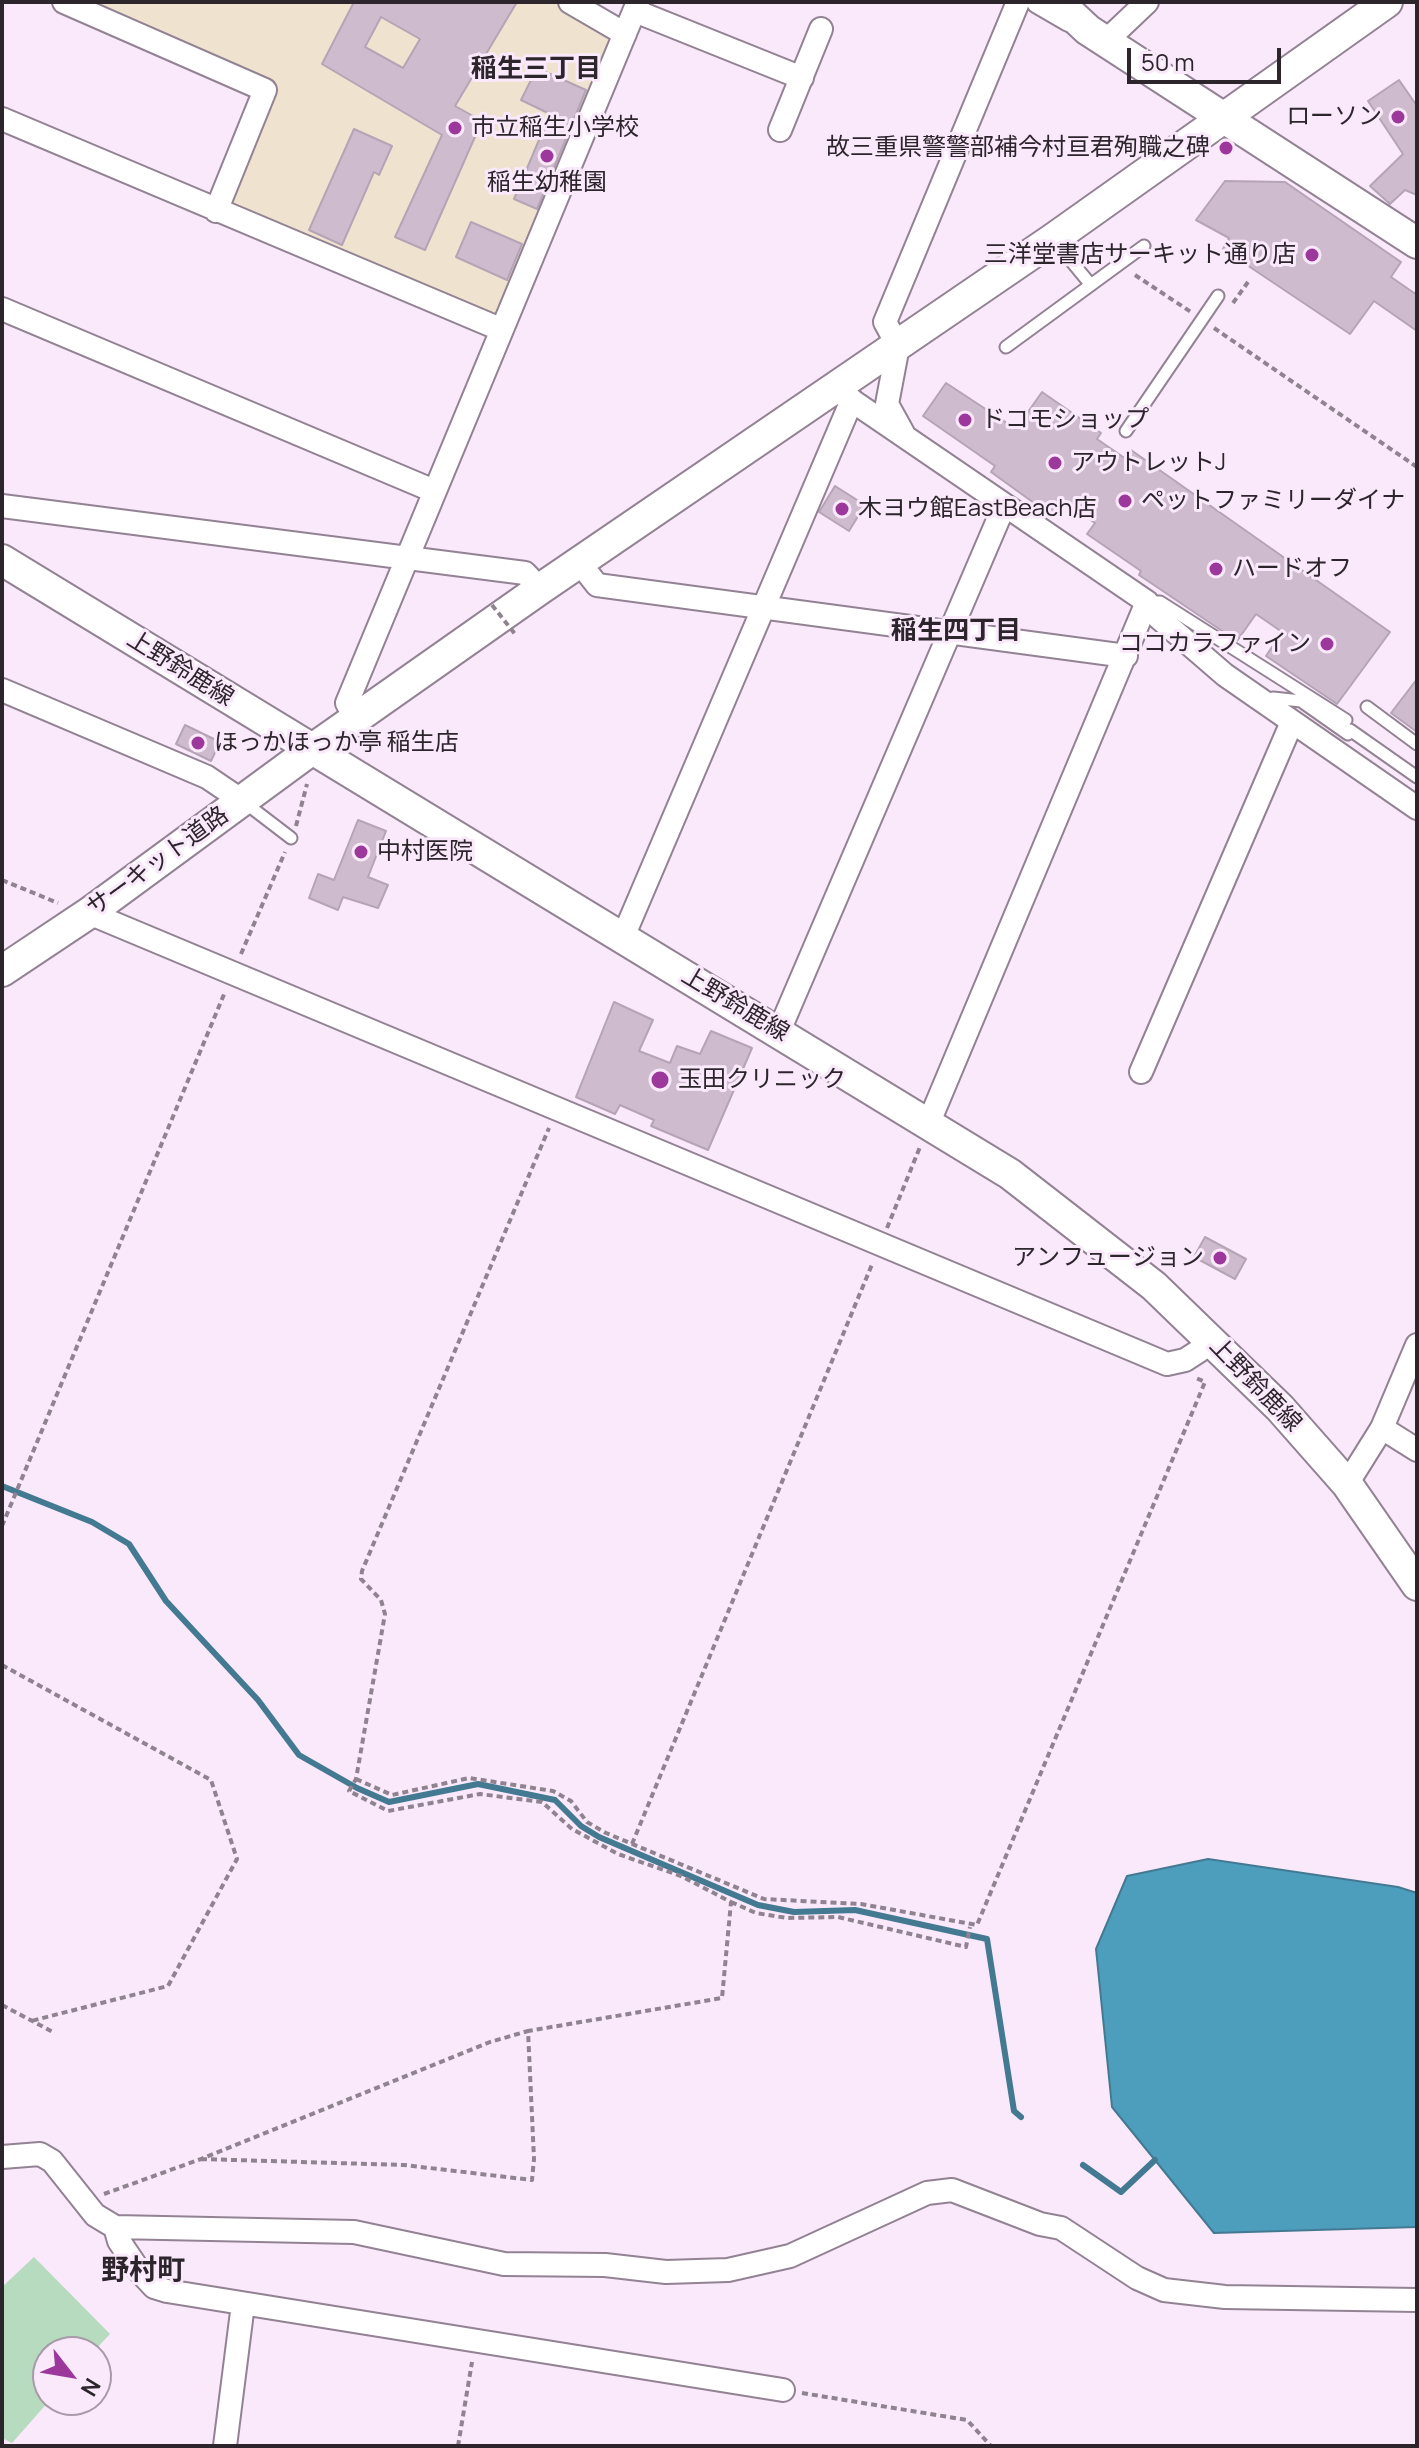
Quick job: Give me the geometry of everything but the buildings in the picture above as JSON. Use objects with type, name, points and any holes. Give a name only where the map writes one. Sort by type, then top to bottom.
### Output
[{"type":"street","points":[[64,2],[265,90],[216,211]]},
{"type":"street","points":[[570,2],[625,34]]},
{"type":"street","points":[[908,440],[887,404],[898,346],[885,322],[1018,2]]},
{"type":"street","points":[[1038,2],[1224,116],[1417,243]]},
{"type":"street","points":[[1058,2],[1097,36]]},
{"type":"street","points":[[1097,36],[1147,2]]},
{"type":"street","points":[[1224,116],[1387,2]]},
{"type":"street","points":[[356,719],[347,703],[636,6],[802,78]]},
{"type":"street","points":[[780,130],[821,29]]},
{"type":"street","name":"サーキット道路","points":[[2,971],[89,913],[241,800],[579,562],[842,394],[898,346],[1224,116]]},
{"type":"street","points":[[2,119],[500,329]]},
{"type":"street","points":[[2,309],[434,491]]},
{"type":"street","points":[[623,937],[766,607],[842,394],[1147,602],[1159,618],[1225,675],[1417,808]]},
{"type":"street","points":[[2,506],[525,573],[540,589]]},
{"type":"street","points":[[779,1031],[1004,506]]},
{"type":"street","name":"上野鈴鹿線","points":[[2,560],[1010,1174],[1154,1286],[1280,1408],[1347,1484],[1417,1585]]},
{"type":"street","points":[[579,562],[597,585],[1126,656]]},
{"type":"street","points":[[929,1122],[1147,602]]},
{"type":"street","points":[[2,690],[207,777],[241,800]]},
{"type":"street","points":[[1141,1072],[1292,722]]},
{"type":"street","points":[[89,913],[1167,1364],[1182,1361],[1199,1351],[1208,1337]]},
{"type":"street","points":[[1347,1484],[1382,1428],[1417,1345]]},
{"type":"street","points":[[1382,1428],[1417,1450]]},
{"type":"street","points":[[2,2157],[40,2154],[52,2161],[95,2215],[115,2227],[354,2232],[504,2264],[605,2265],[702,2272],[790,2256],[927,2193],[952,2190],[1040,2224],[1061,2228],[1137,2278],[1181,2294],[1417,2300]]},
{"type":"street","points":[[115,2227],[119,2241],[154,2287],[783,2390]]},
{"type":"street","points":[[225,2446],[243,2304]]},
{"type":"lane","points":[[1053,239],[1091,285]]},
{"type":"lane","points":[[1006,347],[1144,246]]},
{"type":"lane","points":[[1126,431],[1218,296]]},
{"type":"lane","points":[[1147,602],[1160,602],[1417,777]]},
{"type":"lane","points":[[1266,703],[1273,698],[1301,701],[1348,728]]},
{"type":"lane","points":[[1367,707],[1417,744]]},
{"type":"lane","points":[[241,800],[291,838]]},
{"type":"path","points":[[1135,275],[1417,467]]},
{"type":"path","points":[[492,605],[515,634]]},
{"type":"path","points":[[2,1526],[303,809],[311,750]]},
{"type":"path","points":[[2,880],[58,903]]},
{"type":"path","points":[[556,1110],[362,1571],[361,1579],[381,1600],[385,1614],[355,1780],[349,1791],[388,1811],[480,1794],[542,1802],[572,1829],[606,1848],[681,1876],[756,1913],[787,1918],[838,1917],[966,1947],[970,1925]]},
{"type":"path","points":[[632,1844],[929,1122]]},
{"type":"path","points":[[355,1780],[392,1795],[469,1778],[553,1791],[571,1801],[587,1822],[764,1899],[861,1904],[977,1925],[1205,1382],[1189,1374],[1182,1361]]},
{"type":"path","points":[[2,1665],[211,1780],[237,1859],[168,1986],[31,2021]]},
{"type":"path","points":[[83,2199],[121,2190],[490,2042],[528,2031],[722,1998],[731,1902]]},
{"type":"path","points":[[2,2005],[53,2032]]},
{"type":"path","points":[[201,2159],[404,2165],[532,2180],[534,2159],[528,2031]]},
{"type":"path","points":[[458,2446],[475,2341]]},
{"type":"path","points":[[783,2390],[967,2420],[991,2446]]},
{"type":"shaded area","points":[[75,2],[557,2],[617,38],[496,322],[224,205],[273,87]]},
{"type":"green space","points":[[34,2257],[110,2334],[32,2336],[32,2416],[36,2416],[12,2443],[2,2438],[2,2287]]},
{"type":"water","points":[[1208,1859],[1398,1887],[1417,1893],[1417,2227],[1214,2233],[1112,2107],[1096,1949],[1127,1876]]},
{"type":"waterway","points":[[2,1486],[92,1522],[129,1544],[166,1601],[258,1700],[299,1755],[357,1788],[389,1802],[478,1784],[555,1800],[581,1826],[599,1837],[758,1905],[794,1912],[855,1910],[987,1939],[1014,2111],[1021,2117]]},
{"type":"waterway","points":[[1083,2165],[1121,2192],[1155,2160]]},
{"type":"place","name":"ローソン","points":[[1398,117]]},
{"type":"place","name":"市立稲生小学校","points":[[455,128]]},
{"type":"place","name":"故三重県警警部補今村亘君殉職之碑","points":[[1226,148]]},
{"type":"place","name":"稲生幼稚園","points":[[547,156]]},
{"type":"place","name":"三洋堂書店サーキット通り店","points":[[1312,255]]},
{"type":"place","name":"ドコモショップ","points":[[965,420]]},
{"type":"place","name":"アウトレットJ","points":[[1055,463]]},
{"type":"place","name":"ペットファミリーダイナ","points":[[1125,501]]},
{"type":"place","name":"木ヨウ館EastBeach店","points":[[842,509]]},
{"type":"place","name":"ハードオフ","points":[[1216,569]]},
{"type":"place","name":"ココカラファイン","points":[[1327,644]]},
{"type":"place","name":"ほっかほっか亭 稲生店","points":[[198,743]]},
{"type":"place","name":"中村医院","points":[[361,852]]},
{"type":"place","name":"玉田クリニック","points":[[660,1080]]},
{"type":"place","name":"アンフュージョン","points":[[1220,1258]]},
{"type":"district","name":"稲生三丁目","points":[[536,70]]},
{"type":"district","name":"稲生四丁目","points":[[956,632]]},
{"type":"district","name":"野村町","points":[[143,2271]]}]
